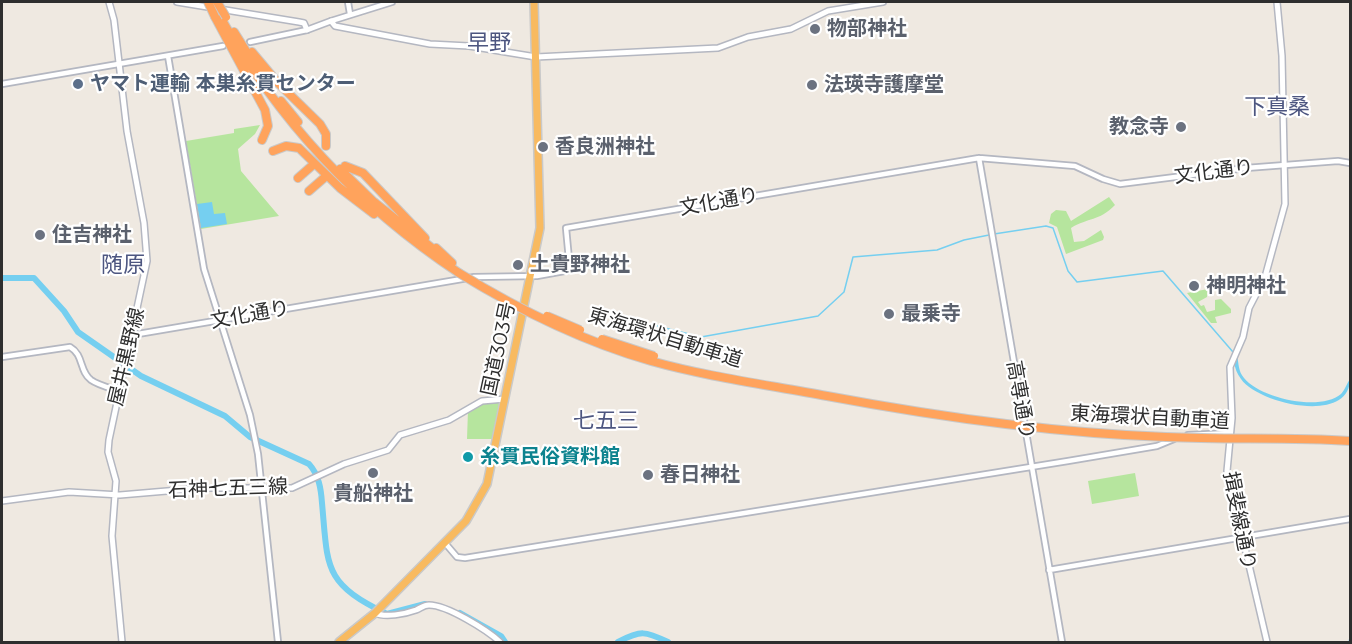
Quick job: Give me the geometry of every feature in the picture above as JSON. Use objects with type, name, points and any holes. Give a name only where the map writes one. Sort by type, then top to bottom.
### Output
[{"type":"highway","name":"東海環状自動車道","points":[[210,2],[279,99],[332,162],[387,213],[460,271]]},
{"type":"highway","name":"東海環状自動車道","points":[[217,2],[220,16],[249,66],[286,117],[334,171],[391,224],[507,302],[594,342],[672,366],[906,410],[1056,429],[1164,437],[1350,441]]},
{"type":"highway","name":"国道303号","points":[[339,642],[375,613],[466,521],[487,484],[531,276],[540,215],[534,2]]},
{"type":"highway","points":[[220,16],[267,116],[268,126],[262,140]]},
{"type":"highway","points":[[220,16],[269,73],[320,124],[326,134],[326,146]]},
{"type":"highway","points":[[273,151],[286,146],[299,148],[340,188],[391,224]]},
{"type":"highway","points":[[298,178],[314,164]]},
{"type":"highway","points":[[345,166],[363,172],[402,216],[452,263]]},
{"type":"highway","points":[[309,191],[324,178]]},
{"type":"main road","name":"屋井黒野線","points":[[109,2],[114,20],[118,64],[147,261],[108,452],[115,472],[116,494],[112,536],[122,642]]},
{"type":"main road","points":[[177,2],[304,23],[307,30],[331,21],[335,26],[409,40],[469,46],[536,57],[718,48],[748,37],[791,29],[828,11],[883,2]]},
{"type":"main road","points":[[1277,2],[1281,37],[1284,165]]},
{"type":"main road","name":"揖斐線通り","points":[[1267,642],[1227,478],[1231,361],[1244,337],[1248,308],[1264,277],[1285,204],[1284,165]]},
{"type":"main road","name":"石神七五三線","points":[[2,501],[69,492],[116,494],[202,488],[292,488],[344,464],[388,450],[395,439],[449,420],[482,401],[505,399]]},
{"type":"main road","points":[[375,613],[381,616],[408,612],[429,605],[439,607],[468,621],[500,642]]},
{"type":"street","points":[[348,2],[350,14]]},
{"type":"street","points":[[331,21],[370,4],[392,2]]},
{"type":"street","points":[[250,42],[307,30]]},
{"type":"street","points":[[2,84],[223,46]]},
{"type":"street","points":[[168,56],[196,233],[218,321],[250,415],[262,488],[278,642]]},
{"type":"street","name":"文化通り","points":[[132,335],[474,277],[531,276],[571,268],[566,228],[979,158],[1075,166],[1120,184],[1284,165],[1338,161],[1350,163]]},
{"type":"street","name":"高専通り","points":[[979,158],[1062,642]]},
{"type":"street","points":[[2,357],[70,347],[78,352],[85,374],[91,380],[119,391]]},
{"type":"street","points":[[445,543],[457,557],[465,558],[1157,446],[1192,434],[1230,433]]},
{"type":"street","points":[[1049,570],[1350,519]]},
{"type":"green space","points":[[260,125],[255,134],[238,149],[241,171],[279,216],[201,229],[186,141],[234,133],[234,129]]},
{"type":"green space","points":[[1109,197],[1115,205],[1109,210],[1071,228],[1074,242],[1084,241],[1101,230],[1103,240],[1066,254],[1057,227],[1049,223],[1051,214],[1056,210],[1066,211],[1071,221]]},
{"type":"green space","points":[[1208,289],[1207,297],[1198,302],[1201,306],[1204,305],[1207,312],[1215,310],[1215,300],[1221,299],[1231,309],[1231,313],[1215,317],[1217,323],[1211,323],[1187,293]]},
{"type":"green space","points":[[501,401],[494,439],[467,439],[468,410],[481,403]]},
{"type":"green space","points":[[1135,473],[1139,496],[1092,504],[1088,481]]},
{"type":"water","points":[[212,202],[214,214],[225,213],[227,224],[201,228],[197,204]]},
{"type":"water","points":[[1237,355],[1244,378],[1252,385],[1276,397],[1319,402],[1341,394],[1350,379],[1346,393],[1335,402],[1320,406],[1302,406],[1283,402],[1251,388],[1240,377],[1234,362]]},
{"type":"waterway","points":[[994,234],[1046,226],[1053,228],[1068,271],[1077,282],[1163,271],[1233,352]]},
{"type":"waterway","points":[[609,314],[701,337],[818,316],[844,292],[853,257],[937,250],[964,240],[989,235]]},
{"type":"waterway","points":[[2,278],[34,278],[64,311],[78,332],[141,376],[225,416],[250,437],[309,464],[320,487],[328,559],[340,582],[351,593],[387,614],[425,604]]},
{"type":"waterway","points":[[460,613],[501,636],[505,642]]},
{"type":"waterway","points":[[618,642],[632,635],[643,633],[668,642]]},
{"type":"waterway","points":[[1349,642],[1350,638]]},
{"type":"place","name":"物部神社","points":[[815,29]]},
{"type":"place","name":"ヤマト運輸 本巣糸貫センター","points":[[78,84]]},
{"type":"place","name":"法瑛寺護摩堂","points":[[812,85]]},
{"type":"place","name":"教念寺","points":[[1181,127]]},
{"type":"place","name":"香良洲神社","points":[[543,147]]},
{"type":"place","name":"住吉神社","points":[[40,235]]},
{"type":"place","name":"土貴野神社","points":[[518,265]]},
{"type":"place","name":"神明神社","points":[[1194,286]]},
{"type":"place","name":"最乗寺","points":[[889,314]]},
{"type":"place","name":"糸貫民俗資料館","points":[[468,457]]},
{"type":"place","name":"貴船神社","points":[[373,473]]},
{"type":"place","name":"春日神社","points":[[648,475]]},
{"type":"district","name":"早野","points":[[489,44]]},
{"type":"district","name":"下真桑","points":[[1277,108]]},
{"type":"district","name":"随原","points":[[123,266]]},
{"type":"district","name":"七五三","points":[[606,422]]}]
